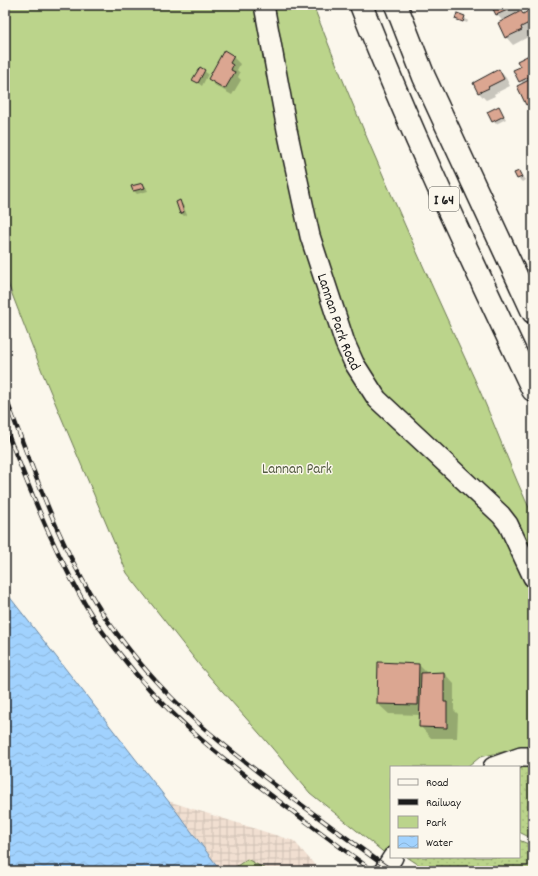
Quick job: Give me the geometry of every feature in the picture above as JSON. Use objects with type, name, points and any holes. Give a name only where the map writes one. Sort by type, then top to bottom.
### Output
[{"type":"highway","name":"I 64","points":[[361,5],[413,132],[533,390]]},
{"type":"highway","name":"I 64","points":[[396,5],[424,77],[533,312]]},
{"type":"street","name":"Lannan Park Road","points":[[264,5],[287,130],[310,236],[345,343],[354,363],[377,400],[501,515],[508,524],[533,576]]},
{"type":"street","points":[[496,766],[521,757],[533,757]]},
{"type":"street","points":[[384,871],[392,858]]},
{"type":"shaded area","points":[[168,801],[294,841],[320,871],[221,871]]},
{"type":"green space","name":"Lannan Park","points":[[5,5],[313,5],[371,147],[533,516],[533,748],[517,749],[480,757],[469,766],[390,766],[390,850],[387,855],[310,793],[201,667],[127,573],[43,374],[5,276]]},
{"type":"green space","points":[[533,766],[533,839],[520,832],[520,767]]},
{"type":"green space","points":[[520,840],[533,846],[533,871],[428,871],[408,858],[520,858]]},
{"type":"green space","points":[[247,859],[269,871],[230,871]]},
{"type":"water","points":[[5,591],[176,811],[221,871],[5,871]]},
{"type":"building","points":[[491,5],[512,5],[510,6],[512,8],[496,15]]},
{"type":"building","points":[[533,8],[533,21],[521,27],[522,30],[505,38],[498,23],[521,11],[523,14]]},
{"type":"building","points":[[457,13],[465,16],[463,22],[455,19]]},
{"type":"building","points":[[224,50],[234,56],[230,63],[233,65],[231,70],[235,72],[225,89],[208,79]]},
{"type":"building","points":[[533,53],[533,75],[519,82],[513,70],[520,67],[517,61]]},
{"type":"building","points":[[200,67],[205,70],[198,83],[192,80]]},
{"type":"building","points":[[499,69],[504,79],[478,93],[473,83]]},
{"type":"building","points":[[533,78],[533,101],[526,105],[517,86]]},
{"type":"building","points":[[499,106],[504,116],[492,122],[487,112]]},
{"type":"building","points":[[519,171],[522,177],[517,179],[514,173]]},
{"type":"building","points":[[143,183],[145,188],[133,191],[131,186]]},
{"type":"building","points":[[180,200],[184,212],[180,214],[176,202]]},
{"type":"building","points":[[378,662],[419,664],[418,705],[377,704]]},
{"type":"building","points":[[444,672],[444,702],[447,702],[447,728],[419,727],[421,673]]},
{"type":"railway","points":[[5,396],[50,511],[76,567],[107,620],[157,683],[226,747],[280,789],[392,871]]},
{"type":"railway","points":[[5,427],[46,528],[70,577],[97,624],[136,675],[173,714],[212,749],[373,871]]}]
